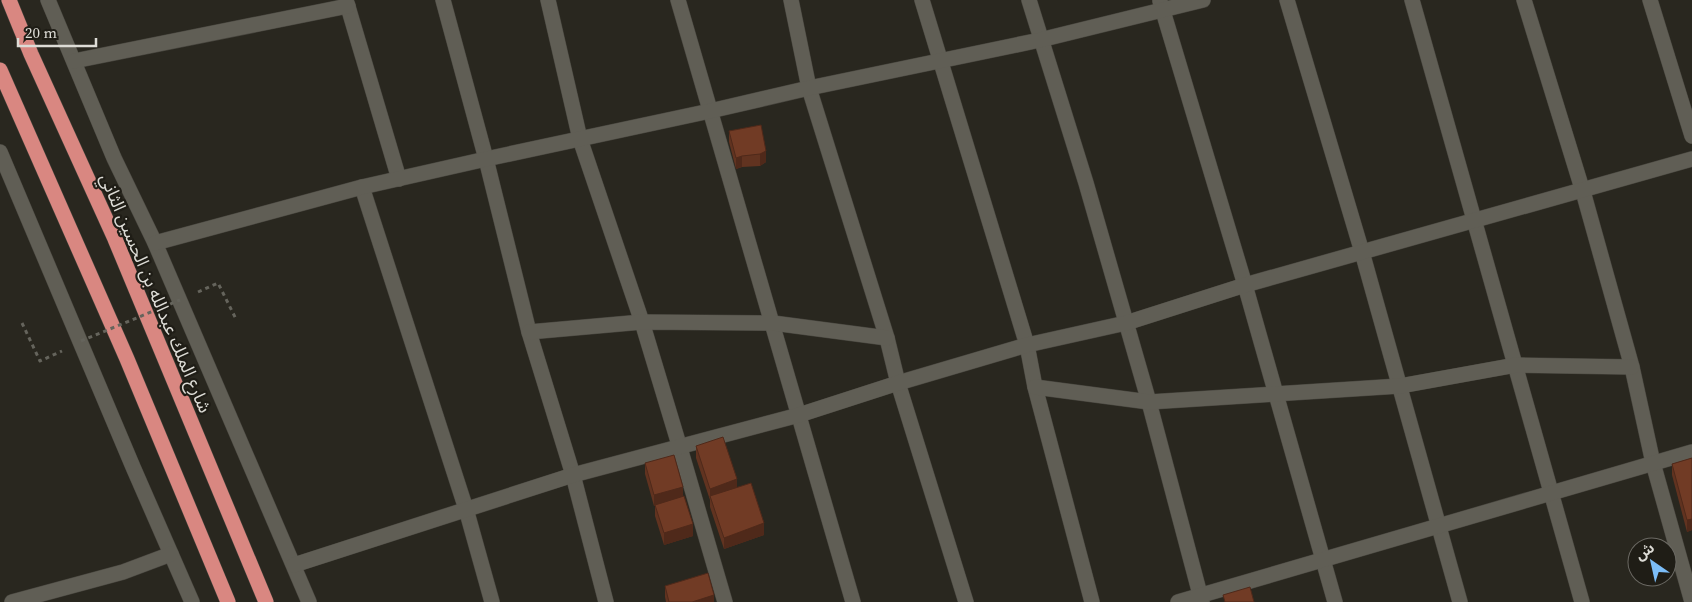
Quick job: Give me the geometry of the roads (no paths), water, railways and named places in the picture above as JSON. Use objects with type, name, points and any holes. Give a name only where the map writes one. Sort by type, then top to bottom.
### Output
[{"type":"highway","name":"شارع الملك عبدالله بن الحسين الثاني","points":[[9,0],[31,54],[118,248],[266,602]]},
{"type":"highway","points":[[0,70],[127,359],[228,602]]},
{"type":"street","points":[[48,0],[114,158],[184,298],[309,602]]},
{"type":"street","points":[[443,0],[486,159],[529,332],[573,476],[606,602]]},
{"type":"street","points":[[548,0],[580,139],[642,322],[725,602]]},
{"type":"street","points":[[678,0],[853,602]]},
{"type":"street","points":[[792,0],[809,88],[888,338],[898,383],[966,602]]},
{"type":"street","points":[[922,0],[1027,345],[1035,387],[1092,602]]},
{"type":"street","points":[[1029,0],[1086,183],[1149,402],[1202,599]]},
{"type":"street","points":[[156,243],[399,179],[710,112],[809,88],[1040,40],[1161,5],[1203,0]]},
{"type":"street","points":[[1287,0],[1362,252],[1460,602]]},
{"type":"street","points":[[1412,0],[1582,602]]},
{"type":"street","points":[[1524,0],[1582,189],[1632,368],[1653,463],[1692,602]]},
{"type":"street","points":[[1650,0],[1692,136]]},
{"type":"street","points":[[74,61],[347,3],[399,179]]},
{"type":"street","points":[[1161,5],[1245,285],[1335,602]]},
{"type":"street","points":[[0,152],[77,343],[192,602]]},
{"type":"street","points":[[294,565],[573,476],[799,414],[1027,345],[1126,323],[1245,285],[1582,189],[1692,160]]},
{"type":"street","points":[[362,188],[466,509],[492,602]]},
{"type":"street","points":[[529,332],[642,322],[773,323],[888,338]]},
{"type":"street","points":[[1035,387],[1149,402],[1400,386],[1516,365],[1632,368]]},
{"type":"street","points":[[1178,602],[1202,599],[1322,559],[1692,452]]},
{"type":"street","points":[[12,602],[123,572],[172,554]]}]
